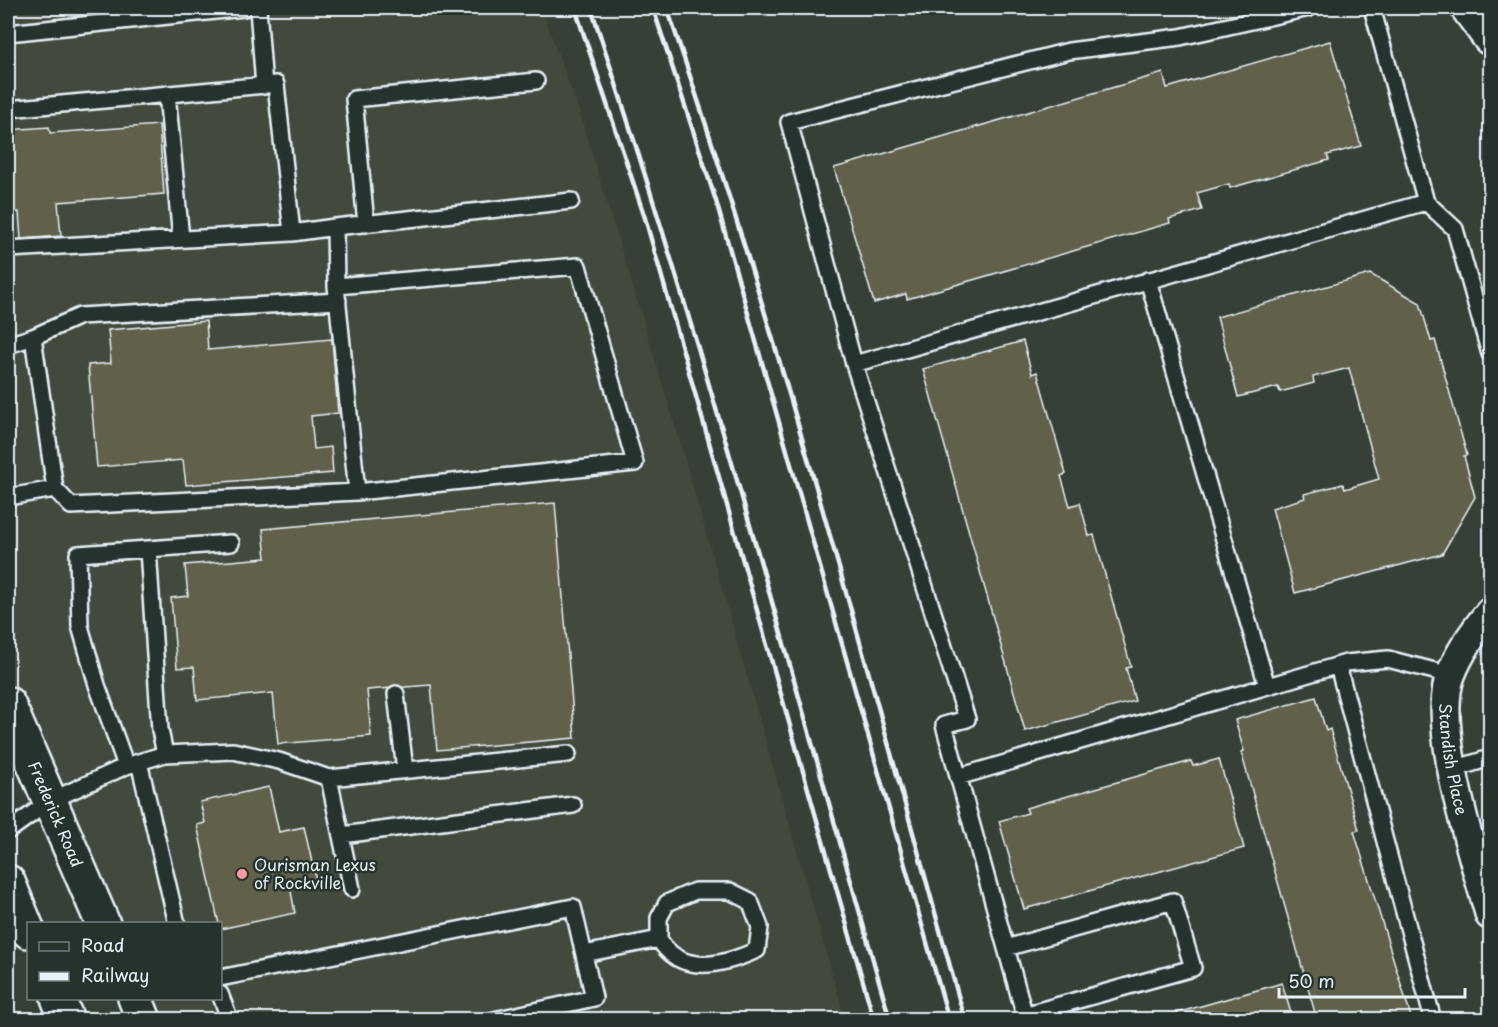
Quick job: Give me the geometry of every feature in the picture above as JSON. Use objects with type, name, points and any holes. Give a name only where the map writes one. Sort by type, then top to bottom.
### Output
[{"type":"main road","name":"Frederick Road","points":[[8,704],[102,922]]},
{"type":"main road","points":[[8,882],[27,929]]},
{"type":"main road","points":[[58,1000],[67,1020]]},
{"type":"main road","points":[[135,1000],[144,1020]]},
{"type":"street","name":"Standish Place","points":[[1491,612],[1474,631],[1450,675],[1445,712],[1457,797],[1491,915]]},
{"type":"lane","points":[[8,33],[244,8]]},
{"type":"lane","points":[[258,8],[264,86]]},
{"type":"lane","points":[[1006,948],[1173,901],[1193,968],[1025,1017],[944,725],[967,719],[855,364],[789,122],[1069,51],[1180,37],[1309,8]]},
{"type":"lane","points":[[1372,8],[1426,202],[1455,229],[1491,354]]},
{"type":"lane","points":[[366,224],[354,99],[536,81]]},
{"type":"lane","points":[[8,109],[276,84],[292,233]]},
{"type":"lane","points":[[167,94],[182,239]]},
{"type":"lane","points":[[8,249],[292,233],[571,201]]},
{"type":"lane","points":[[855,364],[1426,202]]},
{"type":"lane","points":[[335,227],[337,294],[357,492]]},
{"type":"lane","points":[[8,345],[33,337],[80,316],[337,294],[578,266],[635,463],[357,492],[71,506],[55,489],[33,337]]},
{"type":"lane","points":[[1148,280],[1267,686]]},
{"type":"lane","points":[[8,497],[55,489]]},
{"type":"lane","points":[[176,922],[133,764],[97,685],[80,626],[78,554],[231,543]]},
{"type":"lane","points":[[148,549],[160,730],[165,754]]},
{"type":"lane","points":[[958,777],[1338,666],[1388,659],[1450,675]]},
{"type":"lane","points":[[1338,666],[1433,1020]]},
{"type":"lane","points":[[396,694],[405,770]]},
{"type":"lane","points":[[8,831],[50,801],[133,764],[165,754],[233,751],[279,761],[329,778],[568,754]]},
{"type":"lane","points":[[1454,769],[1491,758]]},
{"type":"lane","points":[[329,778],[352,889]]},
{"type":"lane","points":[[342,835],[573,805]]},
{"type":"lane","points":[[695,891],[729,891],[750,901],[760,927],[757,950],[728,963],[694,964],[667,953],[659,939],[659,918],[667,903],[695,891]]},
{"type":"lane","points":[[222,978],[573,907],[594,998],[494,1020]]},
{"type":"lane","points":[[584,954],[659,939]]},
{"type":"lane","points":[[222,999],[230,1020]]},
{"type":"shaded area","points":[[8,8],[541,8],[578,108],[678,435],[845,1019],[144,1019],[135,1000],[222,1000],[222,922],[103,922],[8,704]]},
{"type":"building","points":[[1330,41],[1361,146],[1327,155],[1329,160],[1230,188],[1229,184],[1197,193],[1202,210],[1169,219],[1170,223],[907,299],[906,294],[874,303],[834,168],[1163,73],[1167,88]]},
{"type":"building","points":[[159,125],[164,194],[58,202],[61,236],[21,239],[19,212],[8,213],[8,130],[49,127],[50,133]]},
{"type":"building","points":[[1370,274],[1420,303],[1431,341],[1435,340],[1467,455],[1464,456],[1475,497],[1442,554],[1295,593],[1272,508],[1305,498],[1304,494],[1343,484],[1345,489],[1379,479],[1349,368],[1313,377],[1314,383],[1280,392],[1278,387],[1238,397],[1217,317]]},
{"type":"building","points":[[206,321],[208,350],[332,339],[338,413],[311,416],[314,449],[331,447],[333,473],[186,485],[183,460],[97,467],[88,365],[111,363],[108,330]]},
{"type":"building","points":[[1023,341],[1032,374],[1037,372],[1066,474],[1061,476],[1070,506],[1080,503],[1089,536],[1094,535],[1131,667],[1126,668],[1135,701],[1025,731],[923,369]]},
{"type":"building","points":[[555,503],[575,738],[437,750],[431,685],[367,690],[371,736],[278,744],[273,693],[197,700],[194,667],[177,668],[171,598],[188,596],[185,565],[266,558],[263,529]]},
{"type":"building","points":[[1316,697],[1326,731],[1330,729],[1359,830],[1354,831],[1412,1020],[1317,1020],[1241,752],[1244,751],[1235,720]]},
{"type":"building","points":[[1219,759],[1244,848],[1024,909],[999,821],[1028,813],[1026,808],[1191,761],[1193,766]]},
{"type":"building","points":[[269,787],[279,832],[304,827],[316,880],[290,886],[295,913],[222,929],[222,922],[218,922],[197,825],[205,823],[200,802]]},
{"type":"building","points":[[1282,983],[1293,1020],[1152,1020]]},
{"type":"railway","points":[[575,8],[645,218],[874,1020]]},
{"type":"railway","points":[[591,8],[709,385],[890,1020]]},
{"type":"railway","points":[[653,8],[716,201],[949,1020]]},
{"type":"railway","points":[[667,8],[709,133],[786,385],[965,1020]]},
{"type":"place","name":"Ourisman Lexus of Rockville","points":[[242,874]]}]
